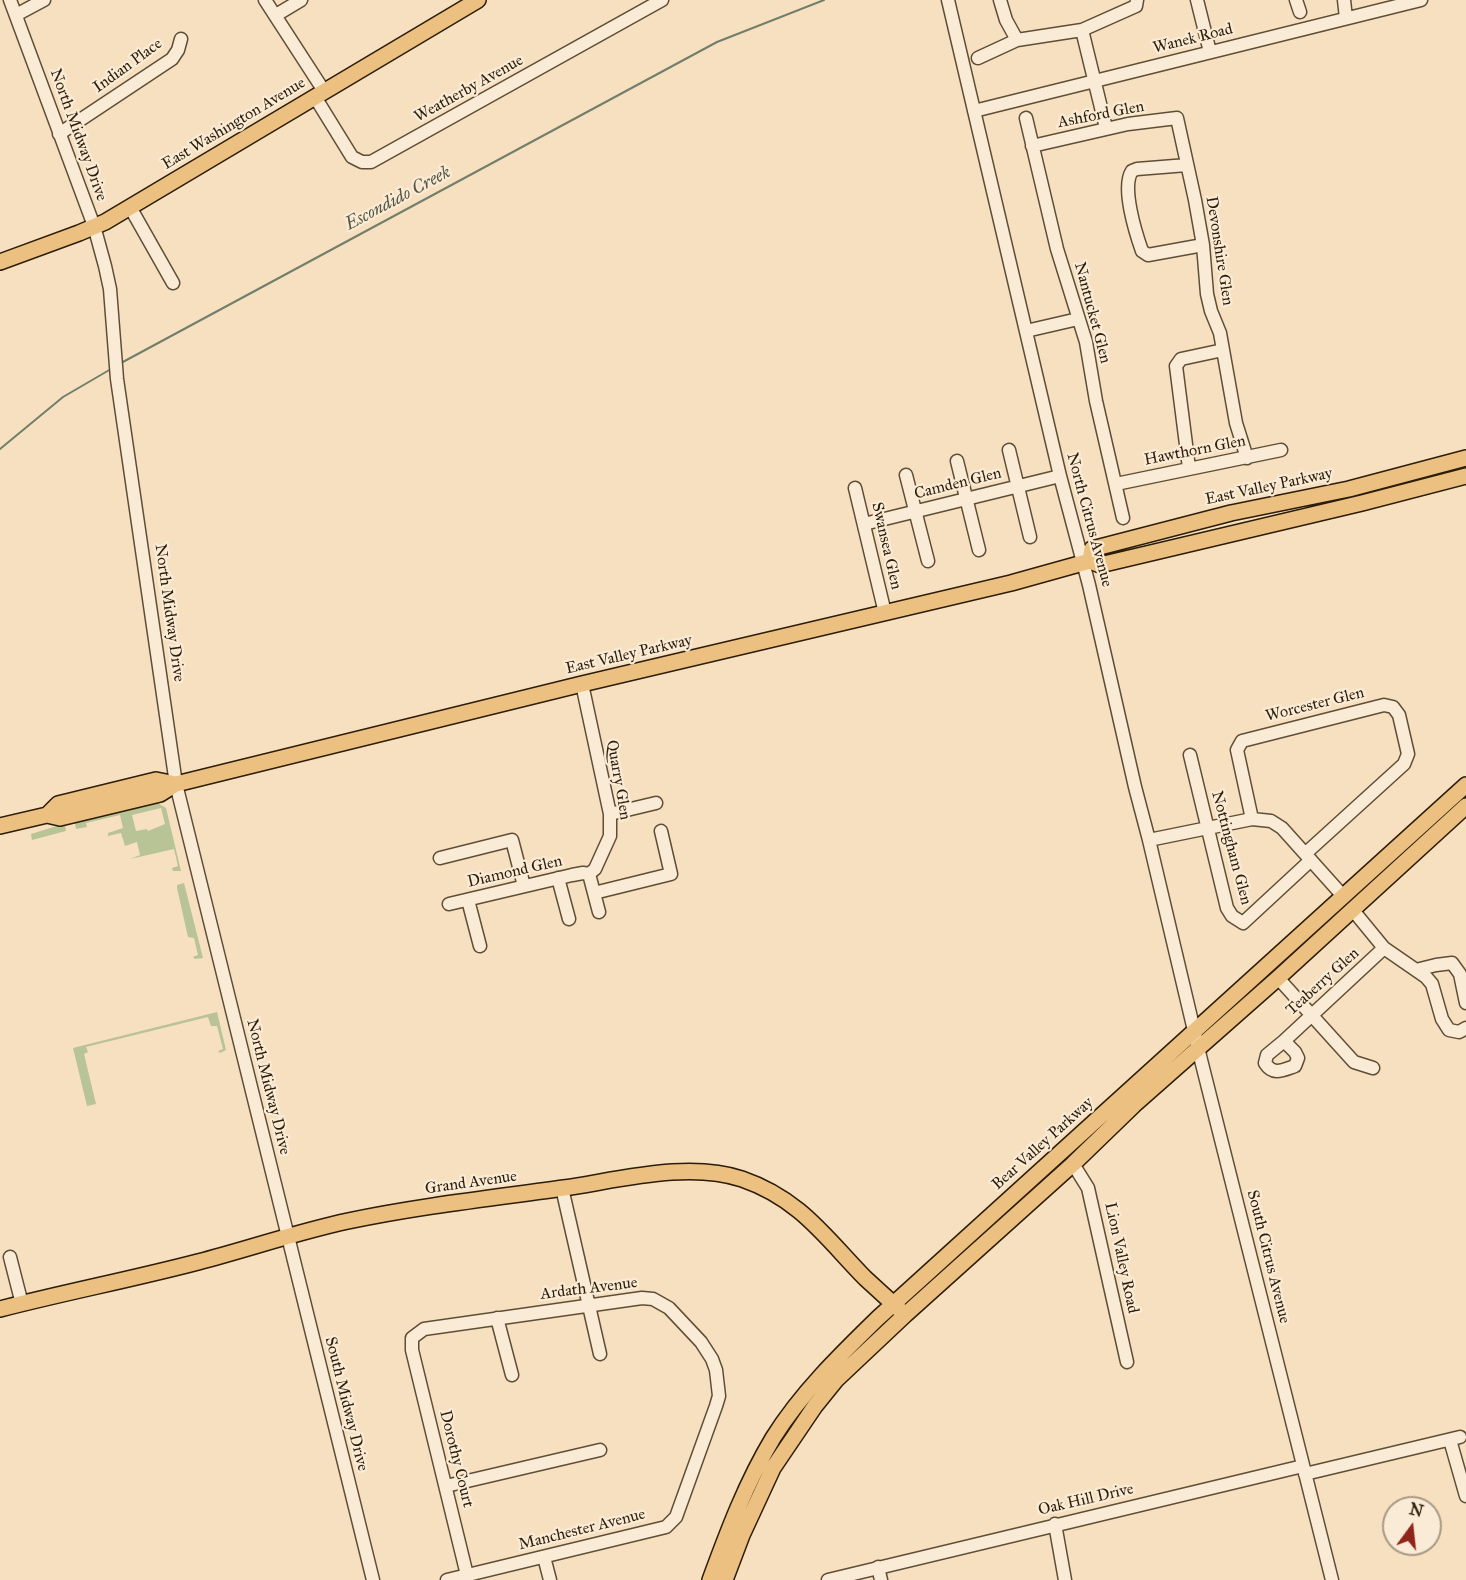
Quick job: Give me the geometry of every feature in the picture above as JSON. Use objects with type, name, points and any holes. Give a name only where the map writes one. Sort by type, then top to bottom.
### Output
[{"type":"main road","name":"East Washington Avenue","points":[[1,257],[94,226],[130,207],[478,0]]},
{"type":"main road","name":"East Valley Parkway","points":[[1086,563],[1092,549],[1231,513],[1349,489],[1466,458]]},
{"type":"main road","name":"East Valley Parkway","points":[[0,826],[47,815],[58,804],[156,780],[176,784],[1086,563],[1100,565],[1257,529],[1466,476]]},
{"type":"main road","points":[[1257,529],[1258,518],[1290,508],[1299,500]]},
{"type":"main road","name":"Bear Valley Parkway","points":[[710,1580],[737,1507],[774,1437],[820,1377],[894,1304],[1466,784]]},
{"type":"main road","name":"Bear Valley Parkway","points":[[725,1580],[773,1468],[791,1439],[836,1380],[1073,1164],[1134,1105],[1278,978],[1466,806]]},
{"type":"main road","name":"Grand Avenue","points":[[0,1309],[198,1262],[347,1221],[420,1208],[666,1173],[709,1172],[739,1178],[776,1194],[801,1211],[905,1315]]},
{"type":"street","name":"North Midway Drive","points":[[10,0],[94,226],[110,289],[117,379],[176,784],[288,1236]]},
{"type":"street","points":[[16,15],[44,0]]},
{"type":"street","name":"Weatherby Avenue","points":[[265,0],[276,15],[320,94],[352,157],[362,162],[372,162],[662,0]]},
{"type":"street","points":[[276,15],[301,0]]},
{"type":"street","name":"North Citrus Avenue","points":[[948,0],[1060,476],[1086,563],[1135,787],[1198,1048]]},
{"type":"street","points":[[1000,0],[1006,20],[1017,40]]},
{"type":"street","points":[[978,58],[1017,40],[1082,30],[1136,6],[1137,0]]},
{"type":"street","points":[[1197,0],[1210,52]]},
{"type":"street","points":[[1344,0],[1346,18]]},
{"type":"street","name":"Wanek Road","points":[[974,111],[1420,0]]},
{"type":"street","points":[[1082,30],[1106,128]]},
{"type":"street","name":"Indian Place","points":[[59,134],[172,59],[181,39]]},
{"type":"street","name":"Nantucket Glen","points":[[1026,118],[1057,249],[1086,342],[1096,401],[1124,518]]},
{"type":"street","name":"Ashford Glen","points":[[1032,146],[1128,123],[1158,122],[1177,118]]},
{"type":"street","name":"Devonshire Glen","points":[[1177,118],[1203,245],[1208,294],[1220,333],[1234,414],[1246,458]]},
{"type":"street","points":[[1186,165],[1132,171],[1127,185],[1132,213],[1142,251],[1148,255],[1203,245]]},
{"type":"street","points":[[130,207],[173,283]]},
{"type":"street","points":[[1026,331],[1078,319]]},
{"type":"street","points":[[1189,468],[1176,366],[1181,359],[1223,350]]},
{"type":"street","points":[[1009,450],[1030,537]]},
{"type":"street","name":"Hawthorn Glen","points":[[1116,484],[1281,450]]},
{"type":"street","points":[[957,461],[979,550]]},
{"type":"street","points":[[906,475],[928,561]]},
{"type":"street","name":"Camden Glen","points":[[864,524],[1060,476]]},
{"type":"street","name":"Swansea Glen","points":[[855,488],[885,613]]},
{"type":"street","name":"Quarry Glen","points":[[582,684],[610,814],[610,836],[595,869],[589,874]]},
{"type":"street","name":"Worcester Glen","points":[[1252,819],[1237,750],[1242,741],[1384,705],[1393,707],[1399,715],[1408,754],[1404,764],[1309,856]]},
{"type":"street","name":"Nottingham Glen","points":[[1190,755],[1227,908],[1232,916],[1243,923],[1309,856]]},
{"type":"street","points":[[610,814],[656,803]]},
{"type":"street","points":[[1149,840],[1252,819],[1271,821],[1282,828],[1309,856],[1343,896]]},
{"type":"street","points":[[594,893],[670,874],[661,831]]},
{"type":"street","points":[[440,858],[512,840],[524,886]]},
{"type":"street","points":[[589,874],[599,912]]},
{"type":"street","name":"Diamond Glen","points":[[449,904],[558,878],[589,874]]},
{"type":"street","points":[[558,878],[569,919]]},
{"type":"street","points":[[468,900],[480,946]]},
{"type":"street","points":[[1352,909],[1384,948],[1432,984],[1442,1019],[1449,1030],[1459,1032],[1466,1028]]},
{"type":"street","name":"Teaberry Glen","points":[[1284,1041],[1384,948]]},
{"type":"street","points":[[1416,970],[1436,964],[1452,963],[1460,974],[1466,1003]]},
{"type":"street","points":[[1278,978],[1354,1062],[1372,1068]]},
{"type":"street","name":"South Citrus Avenue","points":[[1198,1048],[1332,1580]]},
{"type":"street","name":"Lion Valley Road","points":[[1073,1164],[1088,1188],[1126,1362]]},
{"type":"street","points":[[562,1188],[600,1354]]},
{"type":"street","name":"South Midway Drive","points":[[288,1236],[373,1580]]},
{"type":"street","points":[[10,1257],[21,1304]]},
{"type":"street","name":"Ardath Avenue","points":[[412,1350],[412,1338],[424,1329],[642,1298],[653,1299],[669,1308],[701,1342],[712,1359],[717,1370],[719,1396],[716,1406]]},
{"type":"street","points":[[497,1318],[512,1375]]},
{"type":"street","name":"Dorothy Court","points":[[412,1350],[467,1575]]},
{"type":"street","name":"Manchester Avenue","points":[[447,1580],[666,1527],[676,1517],[716,1406]]},
{"type":"street","points":[[1304,1470],[1455,1438],[1466,1496]]},
{"type":"street","points":[[446,1486],[600,1450]]},
{"type":"street","name":"Oak Hill Drive","points":[[828,1580],[1055,1524],[1304,1470]]},
{"type":"street","points":[[1055,1524],[1065,1580]]},
{"type":"street","points":[[544,1557],[550,1580]]},
{"type":"street","points":[[878,1567],[881,1580]]},
{"type":"green space","points":[[156,802],[166,808],[181,871],[173,871],[172,868],[178,866],[174,849],[130,859],[140,855],[137,842],[125,846],[121,833],[108,836],[108,833],[123,828],[120,815],[86,823],[87,827],[76,829],[75,823]],"holes":[[[161,808],[165,824],[148,831],[147,829],[136,831],[132,815]]]},
{"type":"green space","points":[[60,825],[65,826],[66,831],[32,840],[31,834]]},
{"type":"green space","points":[[184,883],[203,958],[193,957],[198,955],[194,938],[188,937],[177,888],[177,885]]},
{"type":"green space","points":[[217,1012],[226,1050],[220,1053],[218,1051],[223,1049],[217,1026],[211,1026],[208,1017],[86,1047],[88,1052],[84,1054],[96,1104],[87,1106],[73,1048]]},
{"type":"waterway","name":"Escondido Creek","points":[[121,363],[717,42],[824,0]]},
{"type":"waterway","name":"Escondido Creek","points":[[0,449],[63,397],[111,369]]}]
